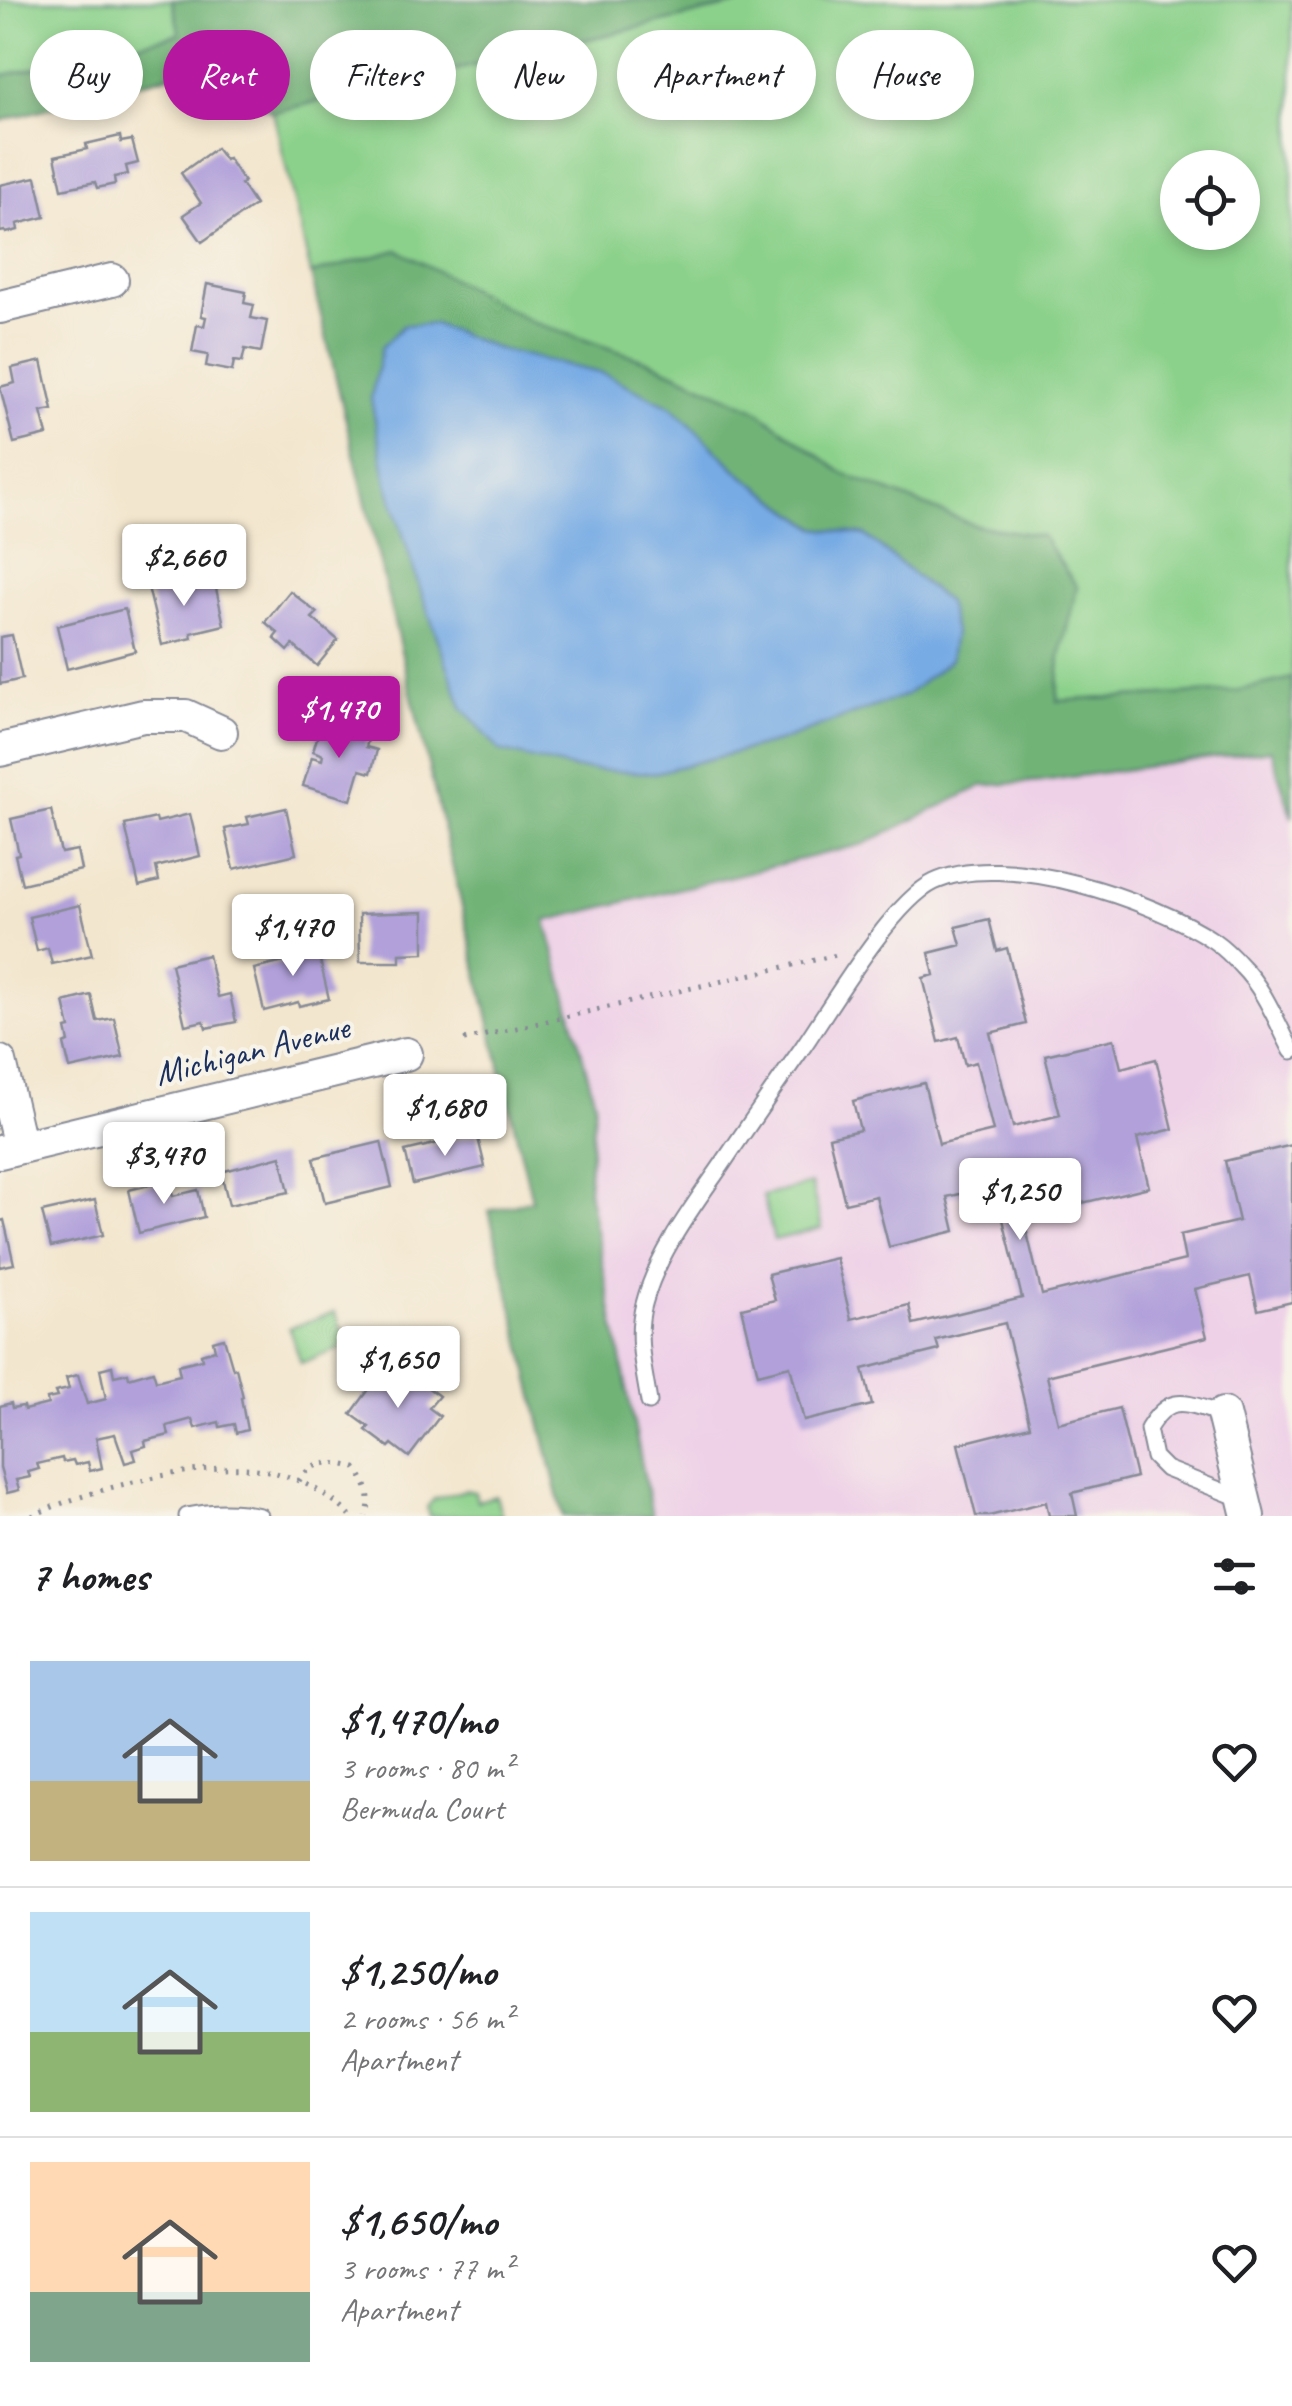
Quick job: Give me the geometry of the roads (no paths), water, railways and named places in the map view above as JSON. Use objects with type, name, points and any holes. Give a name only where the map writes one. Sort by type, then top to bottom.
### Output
[{"type":"street","points":[[0,307],[112,280]]},
{"type":"street","points":[[0,750],[143,716],[186,716],[220,732]]},
{"type":"street","name":"Michigan Avenue","points":[[10,1149],[406,1054]]},
{"type":"street","points":[[0,1062],[10,1149]]},
{"type":"street","points":[[1223,1414],[1246,1508]]},
{"type":"lane","points":[[649,1402],[640,1342],[644,1305],[688,1212],[872,946],[911,898],[931,884],[949,876],[977,872],[1048,877],[1115,895],[1184,923],[1217,943],[1246,970],[1292,1051]]},
{"type":"lane","points":[[1223,1414],[1180,1402],[1159,1410],[1148,1429],[1154,1457],[1166,1469],[1246,1508]]},
{"type":"lane","points":[[187,1516],[208,1512],[260,1516]]},
{"type":"water","points":[[434,324],[498,349],[604,374],[672,407],[742,475],[816,528],[865,535],[947,602],[954,632],[950,660],[906,695],[777,742],[654,773],[575,769],[500,751],[462,707],[387,482],[371,399],[382,347],[404,325]]}]
